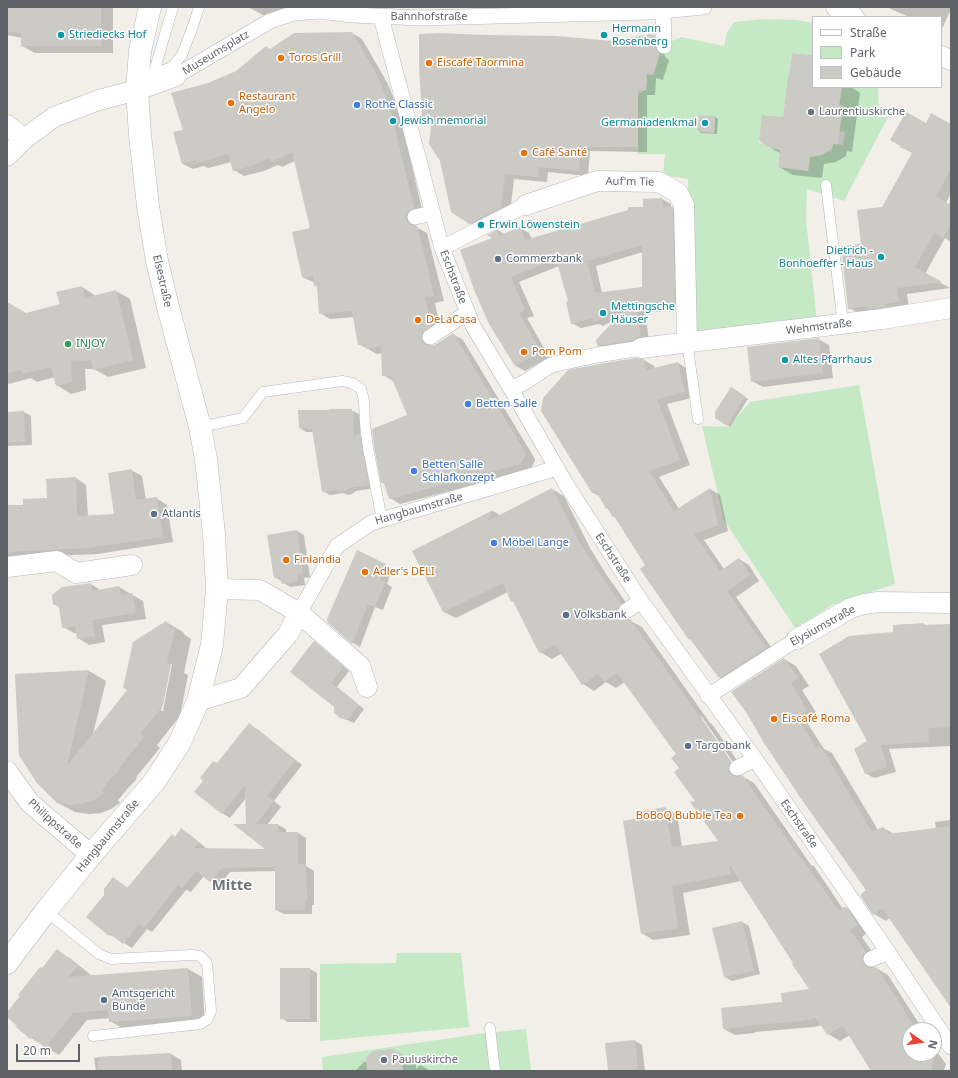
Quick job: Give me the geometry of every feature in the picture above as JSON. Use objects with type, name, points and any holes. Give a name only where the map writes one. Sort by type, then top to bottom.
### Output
[{"type":"street","name":"Elsestraße","points":[[150,7],[140,51],[137,90],[140,135],[148,206],[157,261],[200,427],[206,459],[216,552]]},
{"type":"street","name":"Bahnhofstraße","points":[[353,15],[421,18],[704,7]]},
{"type":"street","points":[[836,7],[838,10],[852,16]]},
{"type":"street","name":"Museumsplatz","points":[[7,156],[24,140],[54,117],[99,100],[137,90],[176,76],[270,21],[295,10],[321,11],[353,15]]},
{"type":"street","points":[[653,10],[664,46]]},
{"type":"street","name":"Eschstraße","points":[[381,17],[442,248],[472,326],[511,389],[566,484],[641,601],[708,696],[755,759],[888,952],[951,1047]]},
{"type":"street","points":[[7,125],[24,140]]},
{"type":"street","name":"Auf'm Tie","points":[[442,248],[526,205],[598,181],[659,182],[678,193],[684,205],[686,342]]},
{"type":"street","points":[[415,217],[432,212]]},
{"type":"street","name":"Wehmstraße","points":[[511,389],[525,382],[551,365],[597,355],[686,342],[882,320],[951,308]]},
{"type":"street","points":[[430,337],[467,313]]},
{"type":"street","name":"Hangbaumstraße","points":[[198,701],[242,688],[288,634],[337,546],[370,523],[557,468]]},
{"type":"street","name":"Hangbaumstraße","points":[[7,963],[91,855],[154,781],[180,742],[198,701],[212,645],[217,589],[216,552]]},
{"type":"street","points":[[7,567],[57,561],[76,573],[132,565]]},
{"type":"street","points":[[217,589],[260,590],[299,612],[360,666],[367,687]]},
{"type":"street","points":[[626,611],[641,601]]},
{"type":"street","name":"Elysiumstraße","points":[[708,696],[797,639],[851,608],[878,602],[951,603]]},
{"type":"street","points":[[737,768],[755,759]]},
{"type":"street","name":"Philippstraße","points":[[7,772],[30,803],[91,855]]},
{"type":"street","points":[[871,959],[888,952]]},
{"type":"lane","points":[[153,75],[173,7]]},
{"type":"lane","points":[[137,90],[153,75],[172,67],[182,55],[199,7]]},
{"type":"lane","points":[[826,185],[843,324]]},
{"type":"lane","points":[[686,342],[698,419]]},
{"type":"lane","points":[[200,427],[243,418],[263,392],[342,381],[352,383],[361,389],[364,401],[368,448],[382,520]]},
{"type":"lane","points":[[46,911],[99,954],[111,959],[192,954],[200,956],[207,963],[211,1011],[208,1020],[200,1024],[94,1036]]},
{"type":"lane","points":[[490,1028],[496,1071]]},
{"type":"green space","points":[[764,19],[796,20],[812,23],[812,55],[792,53],[783,117],[762,115],[759,143],[770,148],[780,146],[778,167],[808,171],[811,149],[831,152],[833,144],[843,145],[845,132],[834,131],[843,109],[843,106],[839,105],[842,88],[878,88],[879,117],[888,117],[844,201],[807,189],[806,219],[817,322],[699,337],[690,326],[688,179],[663,175],[665,154],[638,154],[638,94],[646,90],[647,74],[653,75],[660,53],[666,54],[672,41],[681,37],[724,46],[727,33],[734,22]],"holes":[[[699,115],[715,117],[714,133],[697,132]]]},
{"type":"green space","points":[[859,385],[895,584],[830,606],[796,629],[724,520],[702,426],[729,427],[750,402]]},
{"type":"green space","points":[[397,953],[461,953],[469,1027],[320,1041],[320,964],[396,963]]},
{"type":"green space","points":[[526,1029],[531,1071],[323,1071],[322,1057],[478,1034]]},
{"type":"building","name":"Striediecks Hof","points":[[7,7],[101,7],[101,46],[21,46],[21,33],[7,31]]},
{"type":"building","points":[[352,32],[378,77],[390,108],[414,208],[406,215],[406,219],[408,223],[417,226],[426,260],[434,296],[425,297],[431,326],[422,333],[422,342],[426,345],[435,345],[453,333],[526,455],[520,464],[389,499],[384,483],[381,483],[372,429],[407,415],[391,376],[382,376],[381,346],[366,349],[365,344],[358,345],[352,311],[319,314],[317,286],[314,286],[313,276],[302,277],[292,232],[310,228],[292,152],[271,162],[270,158],[254,165],[233,171],[228,154],[197,163],[196,160],[182,164],[173,132],[183,130],[171,93],[208,83],[236,71],[266,46],[270,49],[294,33]]},
{"type":"building","points":[[440,33],[556,36],[613,41],[650,34],[655,35],[655,47],[660,54],[653,75],[647,74],[646,90],[638,90],[638,147],[581,147],[579,171],[539,167],[538,177],[505,174],[501,208],[469,224],[451,212],[440,161],[429,144],[431,126],[422,117],[419,34]]},
{"type":"building","name":"Laurentiuskirche","points":[[792,53],[812,55],[812,88],[842,88],[839,106],[843,106],[838,144],[833,144],[832,148],[822,155],[810,157],[808,171],[778,167],[780,150],[767,147],[759,140],[762,115],[783,117]]},
{"type":"building","points":[[906,112],[926,123],[931,113],[951,124],[951,169],[936,196],[951,205],[951,225],[943,238],[934,233],[915,267],[942,282],[897,288],[899,302],[885,304],[885,307],[868,309],[868,306],[848,309],[841,246],[861,244],[857,210],[882,207],[912,153],[890,140]]},
{"type":"building","points":[[699,115],[715,116],[714,133],[697,131]]},
{"type":"building","points":[[662,198],[663,207],[673,208],[675,306],[636,307],[641,336],[633,340],[597,346],[596,340],[634,299],[594,322],[593,318],[571,324],[566,302],[568,301],[556,259],[511,277],[525,310],[519,313],[541,352],[515,366],[489,324],[475,292],[460,250],[492,238],[487,235],[498,229],[498,236],[520,227],[525,240],[628,210],[628,207],[643,207],[643,199]],"holes":[[[642,245],[642,287],[595,293],[587,261]]]},
{"type":"building","name":"INJOY","points":[[82,286],[85,298],[116,290],[133,360],[93,370],[91,360],[71,362],[72,382],[56,386],[51,367],[22,374],[21,370],[7,373],[7,302],[26,313],[60,304],[56,292]]},
{"type":"building","name":"Altes Pfarrhaus","points":[[819,338],[823,373],[751,382],[747,347]]},
{"type":"building","points":[[636,358],[644,359],[646,370],[678,362],[685,392],[657,399],[680,460],[649,471],[674,511],[710,488],[718,525],[694,534],[720,571],[739,558],[750,575],[727,591],[766,648],[719,678],[690,639],[689,640],[640,569],[645,565],[614,516],[613,517],[607,508],[606,509],[596,491],[592,493],[541,411],[543,398],[568,370]]},
{"type":"building","points":[[731,387],[745,396],[727,426],[715,418],[715,412]]},
{"type":"building","points":[[352,409],[352,411],[354,411],[353,437],[360,434],[369,485],[349,488],[340,492],[336,490],[322,492],[312,429],[299,428],[298,410]]},
{"type":"building","points":[[24,411],[25,442],[7,442],[7,412]]},
{"type":"building","points":[[132,469],[136,500],[157,497],[163,537],[87,548],[7,552],[7,505],[23,505],[23,499],[47,498],[46,479],[76,477],[77,516],[114,514],[108,473]]},
{"type":"building","points":[[552,488],[578,540],[621,604],[617,611],[619,616],[622,619],[630,619],[700,716],[731,761],[728,767],[732,776],[736,777],[742,775],[839,911],[845,906],[858,925],[850,930],[866,952],[862,957],[863,963],[869,968],[876,967],[911,1022],[902,1022],[902,1062],[933,1062],[931,1071],[871,1071],[843,1026],[827,1035],[816,1018],[802,1021],[723,1029],[721,1008],[782,1002],[781,993],[809,989],[729,864],[731,874],[672,886],[678,928],[641,934],[623,821],[645,817],[643,811],[665,807],[672,847],[718,841],[690,802],[695,801],[674,772],[679,768],[671,758],[676,754],[617,673],[604,682],[598,674],[582,685],[555,645],[539,653],[513,601],[511,602],[503,583],[443,612],[412,551],[493,510],[486,522]]},
{"type":"building","name":"Finlandia","points":[[297,530],[303,573],[297,574],[298,581],[282,584],[280,577],[274,578],[267,535]]},
{"type":"building","points":[[357,550],[386,564],[380,580],[385,582],[375,607],[368,604],[352,644],[328,623],[327,619]]},
{"type":"building","points":[[91,583],[92,591],[119,586],[121,595],[132,593],[136,613],[92,620],[95,636],[77,639],[75,626],[62,628],[59,607],[53,604],[52,595],[62,587]]},
{"type":"building","points":[[166,621],[170,627],[175,628],[167,663],[171,664],[163,706],[140,734],[144,737],[120,767],[119,771],[111,778],[102,790],[104,793],[94,800],[84,803],[71,805],[58,802],[58,804],[36,782],[19,755],[15,674],[89,670],[67,766],[127,690],[123,688],[133,642]]},
{"type":"building","points":[[924,623],[924,625],[951,624],[951,727],[928,728],[929,742],[881,745],[887,767],[865,774],[854,749],[867,741],[819,654],[849,636],[893,632],[893,625]]},
{"type":"building","points":[[314,641],[343,667],[331,683],[359,705],[347,720],[340,718],[334,713],[334,707],[290,672]]},
{"type":"building","points":[[784,658],[798,678],[791,683],[807,710],[797,717],[816,747],[820,745],[872,832],[883,827],[888,834],[951,826],[951,1008],[882,908],[873,915],[860,895],[866,890],[804,803],[764,743],[746,712],[731,692]]},
{"type":"building","points":[[249,723],[295,760],[267,796],[274,801],[256,824],[278,824],[278,832],[298,832],[298,864],[306,865],[307,901],[305,901],[305,910],[275,910],[275,867],[222,868],[210,882],[196,871],[182,888],[178,885],[144,928],[139,924],[123,944],[110,934],[109,936],[86,917],[104,895],[104,889],[113,877],[127,888],[172,834],[175,837],[181,828],[199,843],[194,848],[265,849],[247,835],[246,836],[246,834],[233,824],[246,824],[245,785],[222,814],[194,792],[203,781],[200,778],[213,761],[217,763]]},
{"type":"building","points":[[742,921],[754,971],[724,977],[712,928]]},
{"type":"building","name":"Amtsgericht Bünde","points":[[57,949],[78,966],[68,977],[188,968],[192,1016],[109,1022],[108,1010],[73,1013],[45,1048],[32,1037],[30,1039],[16,1027],[17,1026],[7,1017],[7,1012],[40,967],[42,968]]},
{"type":"building","points":[[280,968],[310,968],[310,1019],[280,1019]]},
{"type":"building","points":[[635,1040],[638,1069],[608,1071],[605,1043]]},
{"type":"building","name":"Pauluskirche","points":[[393,1049],[402,1056],[403,1071],[367,1071],[366,1058],[373,1051]]},
{"type":"building","points":[[171,1053],[172,1071],[98,1071],[98,1057]]},
{"type":"place","name":"Striediecks Hof","points":[[61,35]]},
{"type":"place","name":"Hermann Rosenberg","points":[[604,35]]},
{"type":"place","name":"Toros Grill","points":[[281,58]]},
{"type":"place","name":"Eiscafé Taormina","points":[[429,63]]},
{"type":"place","name":"Restaurant Angelo","points":[[231,103]]},
{"type":"place","name":"Rothe Classic","points":[[357,105]]},
{"type":"place","name":"Laurentiuskirche","points":[[811,112]]},
{"type":"place","name":"Jewish memorial","points":[[393,121]]},
{"type":"place","name":"Germaniadenkmal","points":[[705,123]]},
{"type":"place","name":"Café Santé","points":[[524,153]]},
{"type":"place","name":"Erwin Löwenstein","points":[[481,225]]},
{"type":"place","name":"Dietrich - Bonhoeffer - Haus","points":[[881,257]]},
{"type":"place","name":"Commerzbank","points":[[498,259]]},
{"type":"place","name":"Mettingsche Häuser","points":[[603,313]]},
{"type":"place","name":"DeLaCasa","points":[[418,320]]},
{"type":"place","name":"INJOY","points":[[68,344]]},
{"type":"place","name":"Pom Pom","points":[[524,352]]},
{"type":"place","name":"Altes Pfarrhaus","points":[[785,360]]},
{"type":"place","name":"Betten Salle","points":[[468,404]]},
{"type":"place","name":"Betten Salle Schlafkonzept","points":[[414,471]]},
{"type":"place","name":"Atlantis","points":[[154,514]]},
{"type":"place","name":"Möbel Lange","points":[[494,543]]},
{"type":"place","name":"Finlandia","points":[[286,560]]},
{"type":"place","name":"Adler's DELI","points":[[365,572]]},
{"type":"place","name":"Volksbank","points":[[566,615]]},
{"type":"place","name":"Eiscafé Roma","points":[[774,719]]},
{"type":"place","name":"Targobank","points":[[688,746]]},
{"type":"place","name":"BoBoQ Bubble Tea","points":[[740,816]]},
{"type":"place","name":"Amtsgericht Bünde","points":[[104,1000]]},
{"type":"place","name":"Pauluskirche","points":[[384,1060]]},
{"type":"district","name":"Mitte","points":[[232,886]]}]
